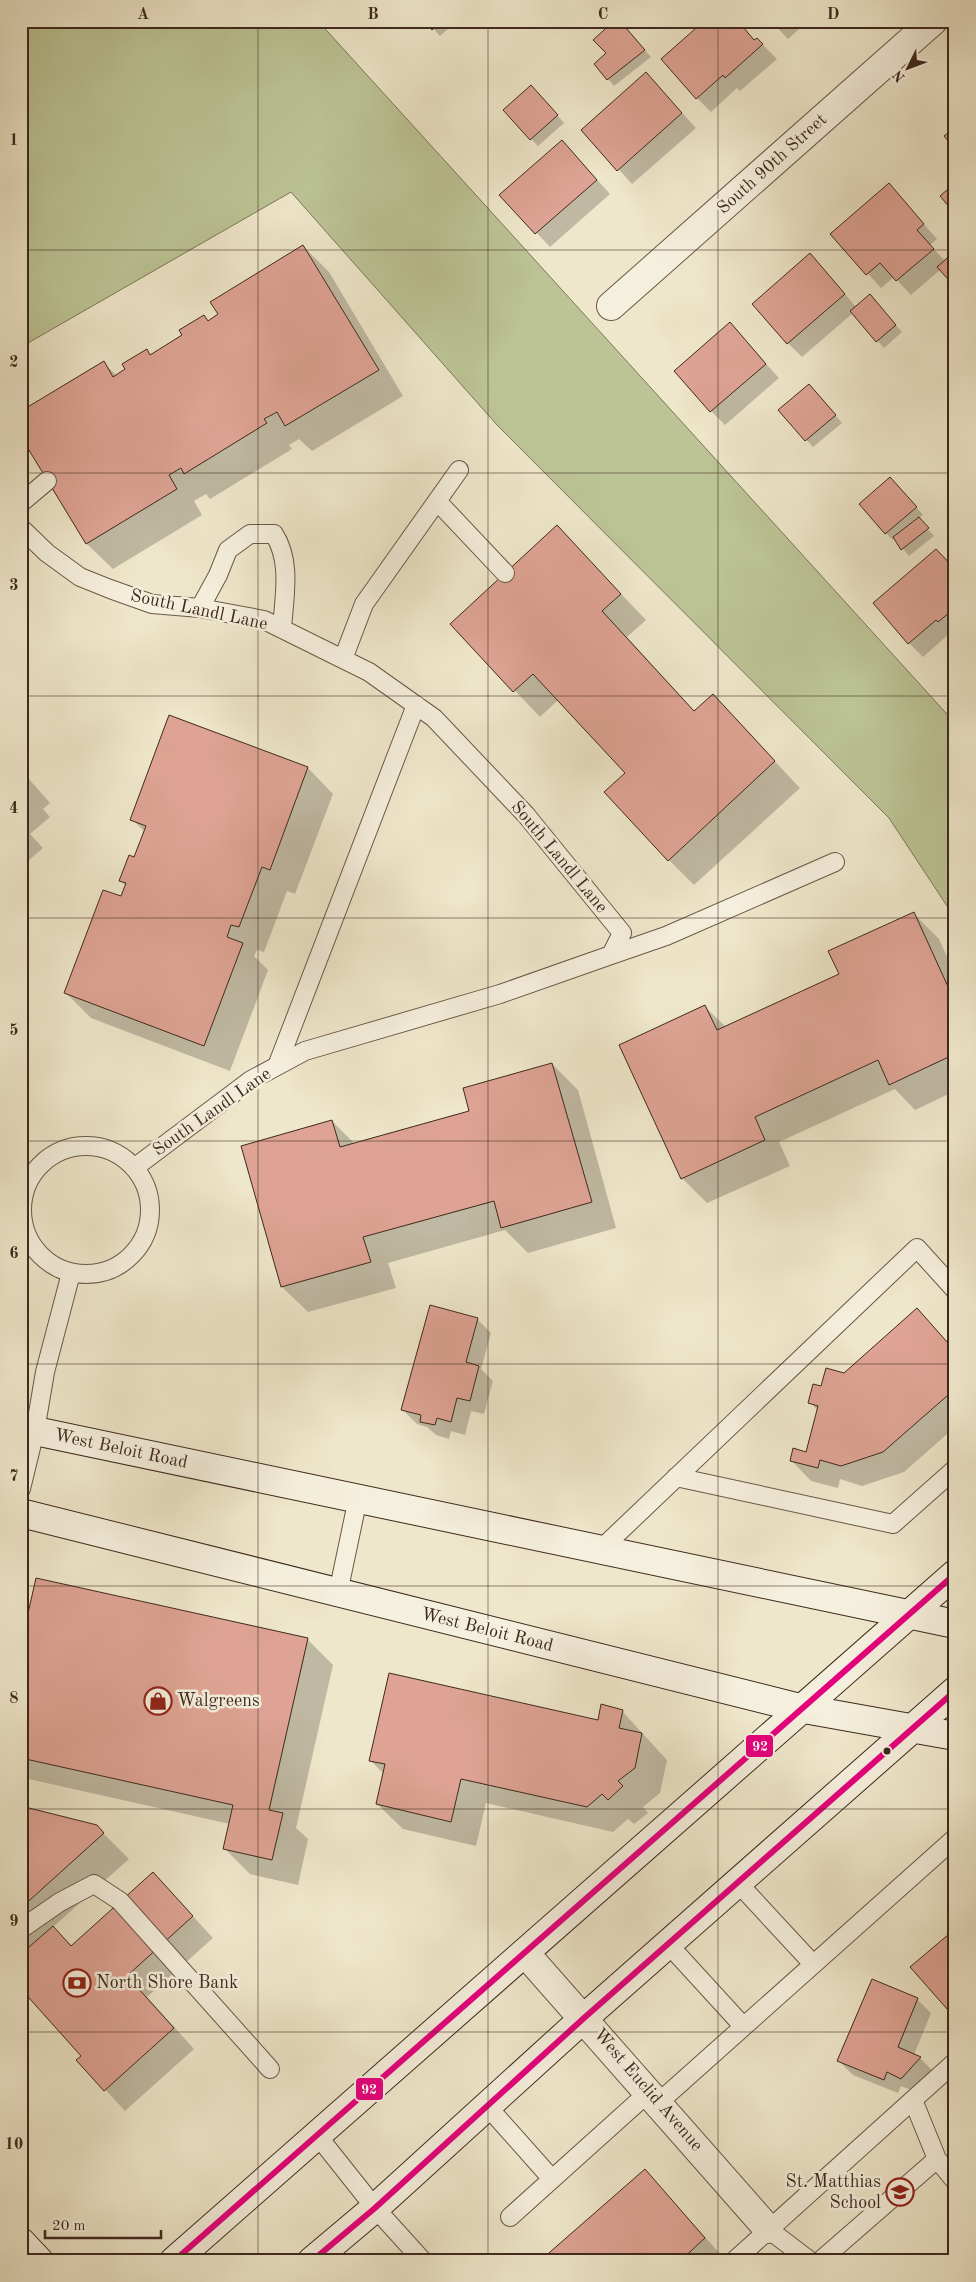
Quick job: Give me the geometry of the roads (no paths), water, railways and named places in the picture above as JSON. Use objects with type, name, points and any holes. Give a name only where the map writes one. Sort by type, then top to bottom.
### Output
[{"type":"main road","name":"South 90th Street","points":[[611,306],[933,21]]},
{"type":"main road","name":"West Beloit Road","points":[[28,1429],[955,1624]]},
{"type":"main road","name":"West Beloit Road","points":[[21,1514],[804,1709],[955,1736]]},
{"type":"main road","points":[[174,2261],[804,1709],[955,1574]]},
{"type":"main road","points":[[312,2261],[375,2208],[584,2018],[955,1691]]},
{"type":"main road","name":"West Euclid Avenue","points":[[525,1953],[654,2097],[768,2229]]},
{"type":"main road","points":[[21,2242],[39,2261]]},
{"type":"lane","points":[[342,659],[364,604],[459,470]]},
{"type":"lane","points":[[21,504],[47,481]]},
{"type":"lane","points":[[437,501],[505,574]]},
{"type":"lane","name":"South Landl Lane","points":[[21,528],[47,553],[80,577],[152,604],[200,608],[264,620],[369,672],[434,718],[526,815],[622,933],[611,955],[500,994],[305,1051],[251,1080],[134,1168]]},
{"type":"lane","points":[[200,608],[218,575],[228,550],[250,534],[274,534],[282,547],[286,582],[282,629]]},
{"type":"lane","points":[[277,1066],[416,705]]},
{"type":"lane","points":[[611,955],[666,936],[835,862]]},
{"type":"lane","points":[[74,1147],[96,1147],[117,1154],[134,1168],[145,1185],[149,1205],[148,1224],[141,1243],[128,1259],[111,1269],[91,1274],[71,1273],[51,1264],[35,1249],[25,1230],[21,1208],[26,1187],[37,1168],[54,1154],[74,1147]]},
{"type":"lane","points":[[600,1550],[917,1248],[955,1290]]},
{"type":"lane","points":[[21,1489],[28,1429],[71,1273]]},
{"type":"lane","points":[[676,1477],[893,1524],[955,1469]]},
{"type":"lane","points":[[338,1592],[358,1498]]},
{"type":"lane","points":[[510,2217],[552,2179],[743,2026],[955,1838]]},
{"type":"lane","points":[[738,1882],[813,1964]]},
{"type":"lane","points":[[21,1930],[60,1902],[94,1884],[120,1901],[270,2069]]},
{"type":"lane","points":[[668,1944],[743,2026]]},
{"type":"lane","points":[[734,2261],[955,2062]]},
{"type":"lane","points":[[913,2100],[937,2160],[955,2181]]},
{"type":"lane","points":[[487,2106],[552,2179]]},
{"type":"lane","points":[[318,2135],[375,2208],[423,2261]]},
{"type":"lane","points":[[768,2229],[808,2260],[937,2160]]},
{"type":"place","name":"Walgreens","points":[[158,1701]]},
{"type":"place","name":"North Shore Bank","points":[[77,1983]]},
{"type":"place","name":"St. Matthias School","points":[[900,2192]]}]
